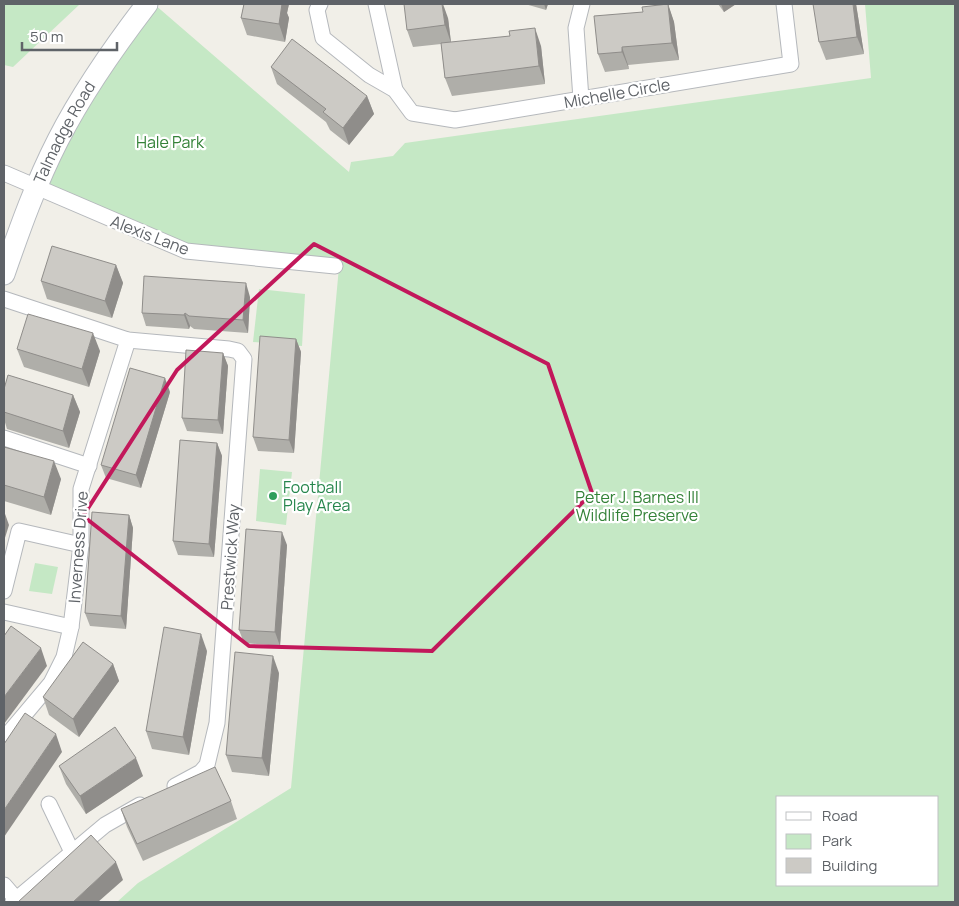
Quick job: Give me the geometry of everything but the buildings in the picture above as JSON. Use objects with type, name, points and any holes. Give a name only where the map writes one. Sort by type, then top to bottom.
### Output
[{"type":"street","name":"Talmadge Road","points":[[4,274],[35,188],[57,140],[83,94],[110,53],[147,4]]},
{"type":"street","name":"Michelle Circle","points":[[320,4],[317,10],[323,38],[369,75],[395,90],[412,113],[455,120],[791,64],[784,4]]},
{"type":"street","name":"Michelle Circle","points":[[376,4],[395,90]]},
{"type":"street","points":[[581,99],[576,28],[582,4]]},
{"type":"street","name":"Alexis Lane","points":[[4,173],[35,188],[186,251],[335,266]]},
{"type":"street","name":"Prestwick Way","points":[[4,299],[128,340],[229,349],[238,351],[244,359],[217,723],[208,765],[202,772],[105,825],[14,901]]},
{"type":"street","name":"Inverness Drive","points":[[4,739],[51,683],[64,657],[72,627],[80,545],[81,489],[128,340]]},
{"type":"street","points":[[4,438],[89,466]]},
{"type":"street","points":[[4,591],[20,532],[80,545]]},
{"type":"street","points":[[4,612],[72,627]]},
{"type":"street","points":[[49,804],[72,852]]},
{"type":"street","points":[[4,885],[14,901]]},
{"type":"highlighted area","points":[[314,244],[548,364],[592,493],[432,651],[249,646],[83,516],[177,370]]},
{"type":"green space","points":[[4,4],[80,4],[13,67],[4,65]]},
{"type":"green space","name":"Peter J. Barnes III Wildlife Preserve","points":[[154,4],[349,172],[351,162],[393,156],[405,143],[871,78],[865,4],[955,4],[955,902],[117,902],[138,883],[291,788],[339,267],[204,254],[35,188]]},
{"type":"green space","points":[[259,289],[305,294],[302,346],[253,342]]},
{"type":"green space","name":"Football Play Area","points":[[260,469],[292,472],[286,525],[256,521]]},
{"type":"green space","points":[[35,563],[58,567],[52,594],[29,591]]},
{"type":"place","name":"Football Play Area","points":[[273,496]]},
{"type":"park label","name":"Hale Park","points":[[170,142]]}]
